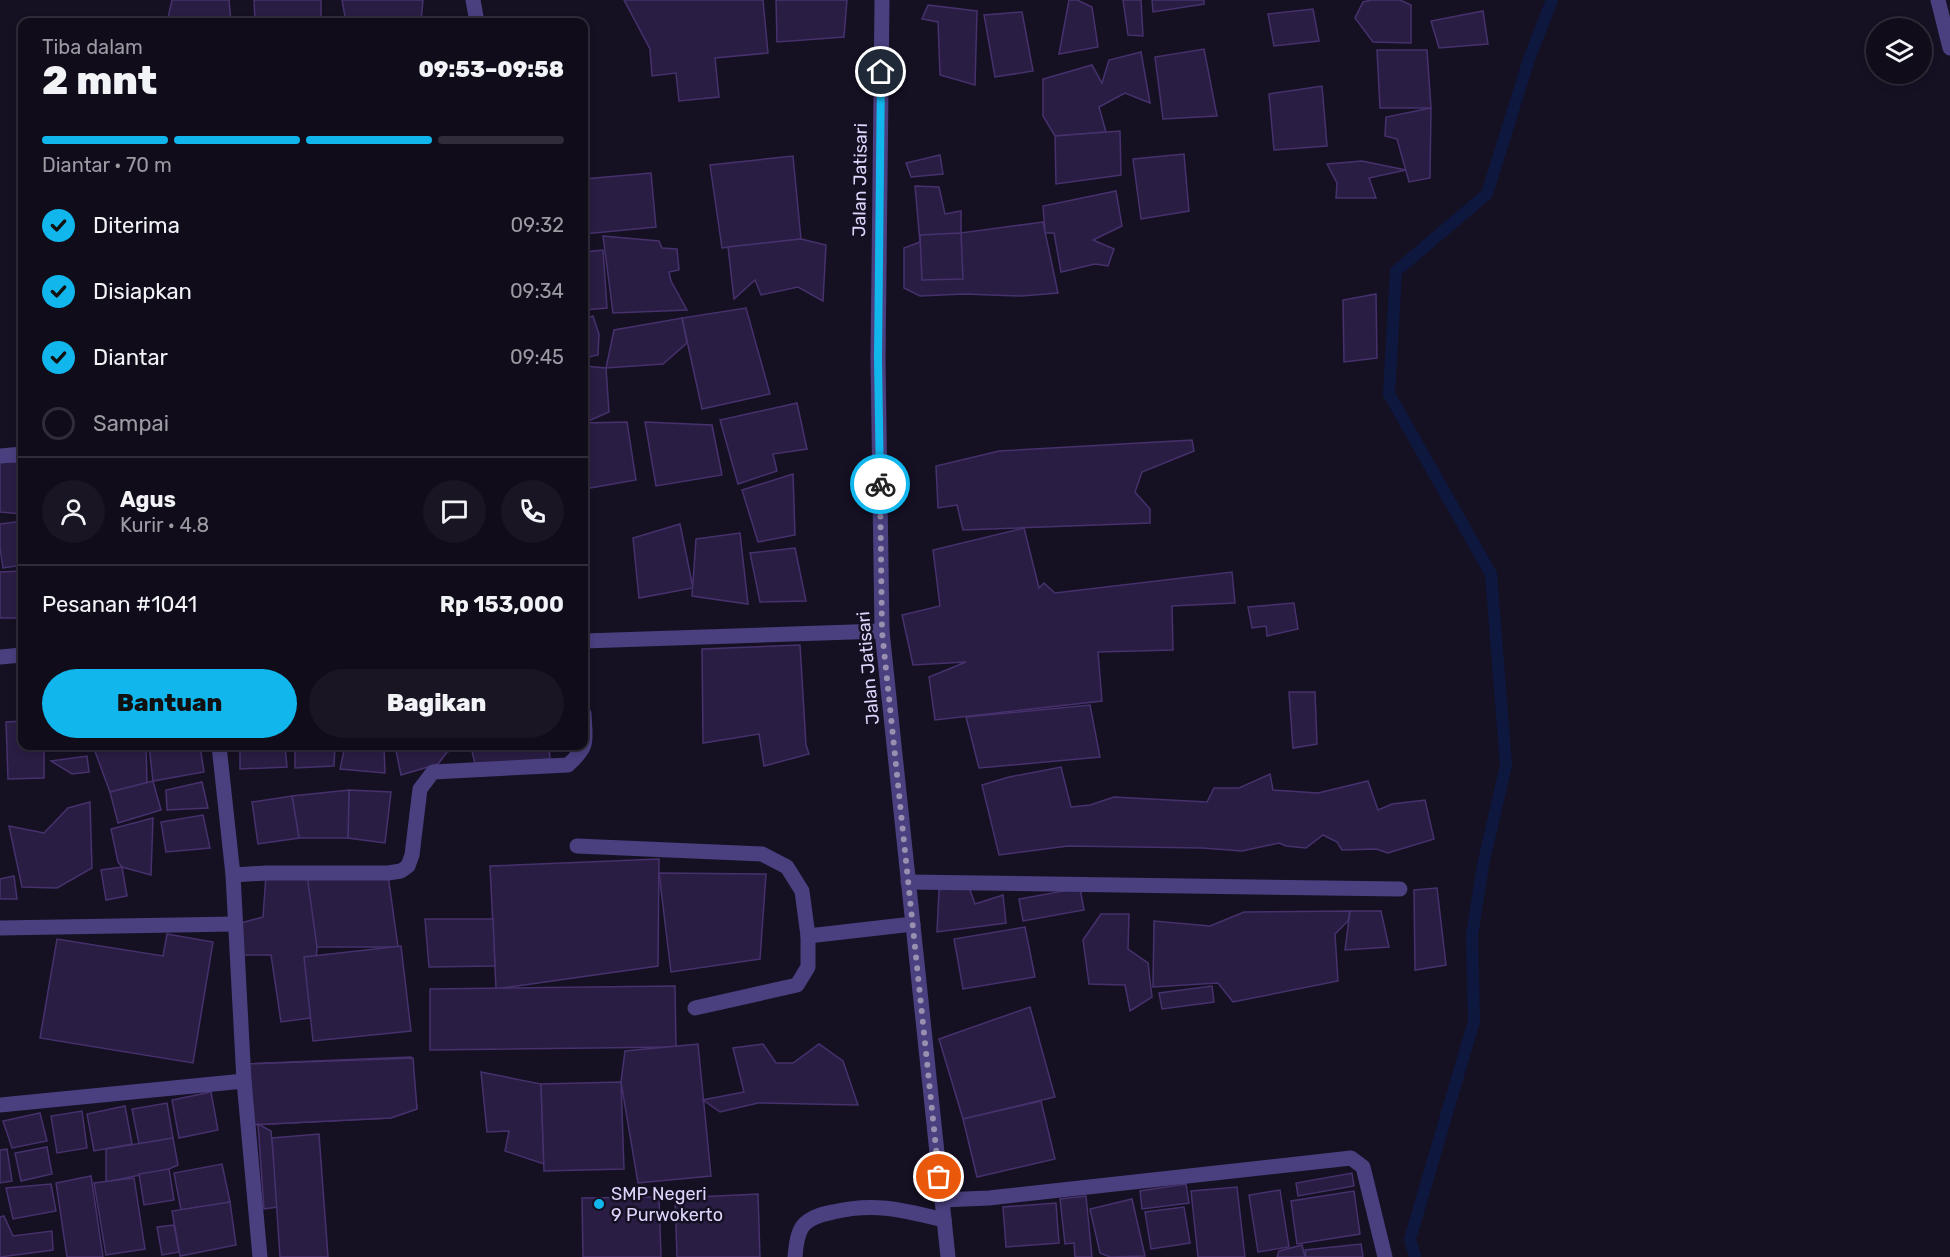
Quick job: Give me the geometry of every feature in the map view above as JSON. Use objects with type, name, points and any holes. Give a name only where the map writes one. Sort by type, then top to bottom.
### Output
[{"type":"street","points":[[473,0],[476,18]]},
{"type":"street","name":"Jalan Jatisari","points":[[882,0],[878,359],[882,631],[948,1257]]},
{"type":"street","points":[[1938,0],[1950,48]]},
{"type":"street","points":[[0,456],[18,454]]},
{"type":"street","points":[[588,641],[882,631]]},
{"type":"street","points":[[0,657],[18,655]]},
{"type":"street","points":[[219,750],[233,874],[244,1081],[260,1257]]},
{"type":"street","points":[[233,874],[401,871],[408,866],[412,855],[420,789],[433,772],[568,765],[582,750]]},
{"type":"street","points":[[578,846],[762,854],[787,867],[802,891],[808,936],[808,967],[797,985],[695,1008]]},
{"type":"street","points":[[908,882],[1400,889]]},
{"type":"street","points":[[0,928],[235,924]]},
{"type":"street","points":[[808,936],[913,924]]},
{"type":"street","points":[[0,1105],[244,1081]]},
{"type":"street","points":[[942,1200],[989,1198],[1351,1158],[1363,1167],[1385,1257]]},
{"type":"street","points":[[795,1257],[802,1227],[821,1215],[849,1208],[869,1206],[895,1208],[944,1220]]},
{"type":"building","points":[[172,0],[229,0],[231,18],[168,18]]},
{"type":"building","points":[[254,0],[321,0],[321,18],[255,18]]},
{"type":"building","points":[[342,0],[423,0],[421,18],[345,18]]},
{"type":"building","points":[[624,0],[763,0],[768,53],[715,58],[719,97],[679,101],[676,73],[652,76],[650,49]]},
{"type":"building","points":[[776,0],[847,0],[844,37],[777,42]]},
{"type":"building","points":[[1069,0],[1077,0],[1092,7],[1098,47],[1059,54]]},
{"type":"building","points":[[1123,0],[1141,0],[1143,36],[1128,35]]},
{"type":"building","points":[[1152,0],[1204,0],[1204,4],[1153,12]]},
{"type":"building","points":[[1400,0],[1411,5],[1411,43],[1373,42],[1355,18],[1363,2]]},
{"type":"building","points":[[928,5],[977,11],[975,85],[940,75],[938,22],[922,19]]},
{"type":"building","points":[[1313,9],[1319,41],[1274,46],[1268,14]]},
{"type":"building","points":[[1483,11],[1488,44],[1439,48],[1431,21]]},
{"type":"building","points":[[1022,12],[1033,71],[995,77],[984,15]]},
{"type":"building","points":[[1204,49],[1217,116],[1163,119],[1155,57]]},
{"type":"building","points":[[1377,50],[1427,50],[1431,108],[1380,108]]},
{"type":"building","points":[[1141,52],[1150,103],[1125,93],[1099,107],[1106,132],[1055,136],[1043,116],[1043,79],[1092,65],[1102,83],[1109,60]]},
{"type":"building","points":[[1322,86],[1327,146],[1274,150],[1269,94]]},
{"type":"building","points":[[1431,108],[1430,178],[1409,182],[1397,139],[1385,136],[1386,117]]},
{"type":"building","points":[[1120,131],[1121,175],[1056,184],[1055,136]]},
{"type":"building","points":[[1184,154],[1189,211],[1141,219],[1133,159]]},
{"type":"building","points":[[940,155],[943,174],[911,177],[906,163]]},
{"type":"building","points":[[793,156],[801,239],[722,248],[710,165]]},
{"type":"building","points":[[1362,161],[1406,170],[1369,178],[1376,198],[1336,198],[1337,183],[1327,164]]},
{"type":"building","points":[[651,173],[656,227],[588,234],[588,179]]},
{"type":"building","points":[[915,186],[939,187],[945,214],[961,211],[961,233],[1043,222],[1058,293],[1021,296],[964,294],[920,296],[904,288],[904,248],[920,242]]},
{"type":"building","points":[[1116,191],[1122,226],[1093,240],[1114,249],[1108,266],[1095,264],[1061,272],[1054,233],[1045,233],[1043,206]]},
{"type":"building","points":[[961,233],[963,279],[922,280],[920,235]]},
{"type":"building","points":[[603,236],[659,241],[662,248],[677,249],[679,270],[669,272],[671,281],[687,310],[613,313]]},
{"type":"building","points":[[801,239],[826,245],[823,301],[798,287],[761,295],[755,280],[734,299],[728,247]]},
{"type":"building","points":[[603,250],[607,308],[588,310],[588,252]]},
{"type":"building","points":[[1376,294],[1377,358],[1344,362],[1343,300]]},
{"type":"building","points":[[746,308],[770,394],[702,409],[682,318]]},
{"type":"building","points":[[593,316],[599,334],[598,355],[588,357],[588,318]]},
{"type":"building","points":[[682,318],[687,343],[663,364],[606,368],[614,330]]},
{"type":"building","points":[[588,366],[606,368],[609,412],[588,421]]},
{"type":"building","points":[[797,403],[807,449],[773,454],[777,471],[738,484],[720,420]]},
{"type":"building","points":[[627,422],[636,480],[588,488],[588,423]]},
{"type":"building","points":[[645,422],[712,425],[722,475],[656,486]]},
{"type":"building","points":[[1192,440],[1194,451],[1142,472],[1135,492],[1150,509],[1150,523],[963,530],[957,505],[938,508],[936,466],[999,451]]},
{"type":"building","points":[[0,461],[18,463],[18,514],[0,512]]},
{"type":"building","points":[[793,474],[795,535],[758,542],[742,490]]},
{"type":"building","points":[[18,522],[18,566],[3,568],[0,524]]},
{"type":"building","points":[[680,524],[693,588],[639,598],[633,538]]},
{"type":"building","points":[[1024,528],[1039,588],[1044,583],[1055,593],[1232,572],[1235,603],[1172,606],[1173,650],[1098,652],[1102,701],[935,720],[929,677],[966,662],[913,665],[902,615],[940,606],[933,550]]},
{"type":"building","points":[[740,533],[748,604],[692,596],[696,539]]},
{"type":"building","points":[[795,548],[806,601],[760,602],[750,553]]},
{"type":"building","points":[[18,571],[18,618],[0,618],[0,572]]},
{"type":"building","points":[[1294,603],[1298,629],[1267,636],[1266,626],[1252,628],[1248,607]]},
{"type":"building","points":[[800,645],[806,745],[809,754],[764,766],[759,734],[703,743],[702,649]]},
{"type":"building","points":[[1289,692],[1315,692],[1317,744],[1293,748]]},
{"type":"building","points":[[1090,705],[1100,757],[979,768],[966,717]]},
{"type":"building","points":[[18,721],[18,750],[44,750],[44,778],[8,779],[6,722]]},
{"type":"building","points":[[94,750],[146,750],[147,783],[110,792]]},
{"type":"building","points":[[149,750],[201,750],[204,772],[153,781]]},
{"type":"building","points":[[240,750],[285,750],[287,767],[240,769]]},
{"type":"building","points":[[295,750],[335,750],[334,766],[295,768]]},
{"type":"building","points":[[344,750],[384,750],[385,773],[340,769]]},
{"type":"building","points":[[396,750],[455,750],[447,752],[438,764],[401,775]]},
{"type":"building","points":[[472,750],[549,750],[550,759],[475,765]]},
{"type":"building","points":[[87,756],[89,772],[72,774],[51,761]]},
{"type":"building","points":[[1061,767],[1071,807],[1090,805],[1114,797],[1207,802],[1214,788],[1239,788],[1270,774],[1273,790],[1318,793],[1368,781],[1378,810],[1392,804],[1425,800],[1434,839],[1388,853],[1376,849],[1342,850],[1337,842],[1323,835],[1306,848],[1279,843],[1242,851],[1202,848],[1068,846],[999,855],[982,785],[1009,777]]},
{"type":"building","points":[[153,781],[161,810],[118,823],[110,792]]},
{"type":"building","points":[[202,782],[208,808],[167,810],[166,790]]},
{"type":"building","points":[[349,790],[391,792],[385,843],[348,838]]},
{"type":"building","points":[[349,790],[348,838],[299,838],[292,796]]},
{"type":"building","points":[[292,796],[299,838],[258,844],[252,802]]},
{"type":"building","points":[[90,802],[92,868],[57,888],[22,887],[9,826],[44,833],[68,808]]},
{"type":"building","points":[[203,815],[210,848],[166,852],[161,822]]},
{"type":"building","points":[[153,818],[151,875],[122,867],[118,862],[111,829]]},
{"type":"building","points":[[659,859],[658,966],[496,989],[490,866]]},
{"type":"building","points":[[122,867],[127,896],[106,900],[101,870]]},
{"type":"building","points":[[659,873],[766,874],[760,959],[671,972]]},
{"type":"building","points":[[266,875],[307,875],[319,928],[310,1018],[281,1022],[271,955],[239,955],[237,924],[263,917]]},
{"type":"building","points":[[307,875],[388,875],[398,947],[317,947]]},
{"type":"building","points":[[14,876],[17,899],[0,899],[0,879]]},
{"type":"building","points":[[968,884],[975,904],[1003,895],[1006,923],[937,932],[939,890]]},
{"type":"building","points":[[1080,888],[1084,910],[1023,921],[1019,899]]},
{"type":"building","points":[[1437,888],[1446,965],[1415,970],[1414,890]]},
{"type":"building","points":[[1350,911],[1381,911],[1389,947],[1345,950]]},
{"type":"building","points":[[1350,911],[1348,921],[1335,934],[1338,981],[1233,1002],[1218,983],[1153,987],[1154,921],[1210,926],[1244,912]]},
{"type":"building","points":[[1101,914],[1129,914],[1128,949],[1148,963],[1152,997],[1130,1011],[1125,985],[1089,984],[1083,940]]},
{"type":"building","points":[[425,919],[493,919],[495,966],[429,967]]},
{"type":"building","points":[[1025,927],[1035,977],[963,989],[954,939]]},
{"type":"building","points":[[167,934],[213,942],[193,1063],[40,1038],[57,939],[163,956]]},
{"type":"building","points":[[401,946],[411,1031],[313,1041],[304,957]]},
{"type":"building","points":[[675,986],[676,1047],[430,1050],[430,989]]},
{"type":"building","points":[[1212,986],[1214,1002],[1162,1009],[1159,993]]},
{"type":"building","points":[[1030,1007],[1055,1097],[963,1119],[939,1039]]},
{"type":"building","points":[[698,1044],[711,1176],[638,1183],[621,1082],[625,1051]]},
{"type":"building","points":[[763,1044],[776,1063],[793,1063],[819,1044],[843,1061],[858,1105],[758,1103],[720,1112],[703,1100],[744,1092],[733,1048]]},
{"type":"building","points":[[411,1057],[417,1109],[390,1118],[250,1125],[245,1064]]},
{"type":"building","points":[[413,1058],[417,1109],[391,1118],[250,1125],[245,1064]]},
{"type":"building","points":[[481,1072],[541,1084],[544,1164],[505,1151],[509,1131],[487,1132]]},
{"type":"building","points":[[621,1082],[624,1169],[544,1171],[541,1084]]},
{"type":"building","points":[[211,1092],[218,1130],[179,1138],[172,1100]]},
{"type":"building","points":[[1041,1101],[1055,1159],[977,1177],[963,1119]]},
{"type":"building","points":[[167,1103],[173,1138],[139,1144],[132,1109]]},
{"type":"building","points":[[125,1106],[132,1144],[94,1151],[87,1114]]},
{"type":"building","points":[[82,1111],[87,1148],[57,1153],[51,1116]]},
{"type":"building","points":[[40,1113],[47,1141],[12,1148],[3,1121]]},
{"type":"building","points":[[258,1124],[271,1131],[273,1151],[280,1150],[284,1206],[264,1209]]},
{"type":"building","points":[[319,1134],[328,1257],[280,1257],[272,1138]]},
{"type":"building","points":[[173,1138],[178,1165],[169,1169],[106,1182],[106,1149]]},
{"type":"building","points":[[47,1147],[52,1174],[21,1181],[15,1153]]},
{"type":"building","points":[[7,1149],[12,1181],[0,1183],[0,1150]]},
{"type":"building","points":[[222,1164],[230,1202],[181,1210],[174,1173]]},
{"type":"building","points":[[169,1169],[174,1200],[144,1205],[139,1174]]},
{"type":"building","points":[[1352,1173],[1354,1186],[1298,1196],[1296,1183]]},
{"type":"building","points":[[91,1176],[103,1257],[67,1257],[56,1183]]},
{"type":"building","points":[[134,1178],[145,1249],[106,1255],[94,1183]]},
{"type":"building","points":[[51,1184],[56,1211],[13,1219],[6,1188]]},
{"type":"building","points":[[1186,1184],[1189,1203],[1142,1209],[1140,1191]]},
{"type":"building","points":[[1237,1187],[1245,1257],[1198,1257],[1191,1191]]},
{"type":"building","points":[[1280,1190],[1289,1247],[1258,1252],[1249,1195]]},
{"type":"building","points":[[1354,1191],[1360,1234],[1297,1244],[1291,1201]]},
{"type":"building","points":[[758,1194],[760,1257],[677,1257],[675,1198]]},
{"type":"building","points":[[1086,1196],[1092,1257],[1075,1257],[1074,1243],[1065,1244],[1060,1199]]},
{"type":"building","points":[[659,1197],[661,1257],[583,1257],[582,1198]]},
{"type":"building","points":[[1132,1199],[1145,1256],[1110,1257],[1100,1253],[1090,1209]]},
{"type":"building","points":[[230,1202],[236,1245],[180,1256],[172,1211]]},
{"type":"building","points":[[1056,1203],[1059,1243],[1006,1247],[1003,1207]]},
{"type":"building","points":[[1184,1207],[1190,1243],[1151,1249],[1145,1212]]},
{"type":"building","points":[[4,1216],[13,1236],[52,1231],[53,1250],[0,1257],[0,1217]]},
{"type":"building","points":[[174,1225],[179,1252],[162,1255],[157,1227]]},
{"type":"building","points":[[1361,1244],[1363,1257],[1306,1257],[1305,1250]]},
{"type":"building","points":[[1302,1245],[1305,1257],[1277,1257],[1279,1251]]},
{"type":"waterway","points":[[1415,1257],[1410,1239],[1474,1021],[1472,935],[1483,865],[1506,765],[1491,574],[1389,394],[1396,271],[1487,194],[1529,59],[1552,0]]},
{"type":"way so far","points":[[880,484],[882,631],[939,1177]]},
{"type":"place","name":"SMP Negeri 9 Purwokerto","points":[[599,1204]]},
{"type":"route","points":[[880,484],[878,359],[881,72]]}]
